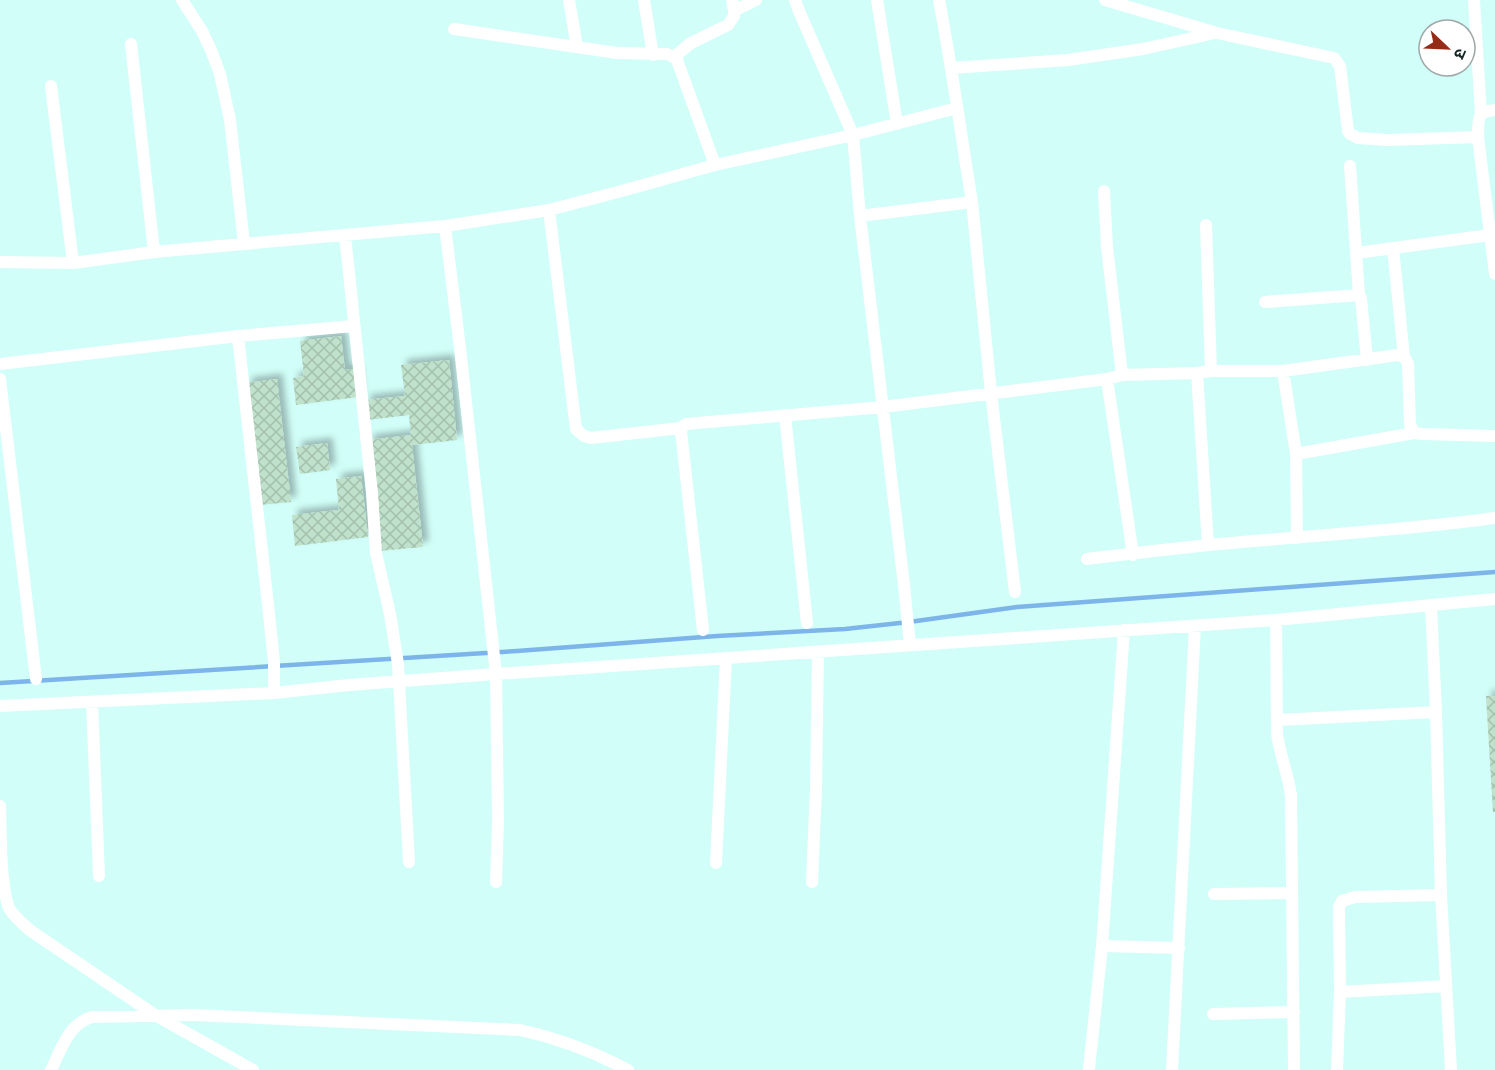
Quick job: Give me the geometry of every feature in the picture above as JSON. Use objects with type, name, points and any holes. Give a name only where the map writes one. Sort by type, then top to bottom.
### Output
[{"type":"street","points":[[182,0],[212,50],[220,74],[230,120],[244,243]]},
{"type":"street","points":[[569,0],[577,48]]},
{"type":"street","points":[[644,0],[653,55]]},
{"type":"street","points":[[674,57],[691,44],[728,25],[732,20],[733,5],[756,0]]},
{"type":"street","points":[[795,0],[853,135],[860,216],[910,640]]},
{"type":"street","points":[[877,0],[897,124]]},
{"type":"street","points":[[939,0],[952,68],[972,202],[991,393],[1015,592]]},
{"type":"street","points":[[1105,0],[1217,33],[1334,58],[1340,66],[1348,131],[1358,138],[1387,140],[1478,136]]},
{"type":"street","points":[[1473,0],[1481,114],[1478,136],[1495,274]]},
{"type":"street","points":[[454,29],[577,48],[617,53],[667,54],[674,57],[715,165]]},
{"type":"street","points":[[952,68],[1068,60],[1143,49],[1217,33]]},
{"type":"street","points":[[131,44],[154,252]]},
{"type":"street","points":[[51,86],[73,263]]},
{"type":"street","points":[[0,262],[73,263],[244,243],[445,226],[549,210],[715,165],[853,135],[957,108]]},
{"type":"street","points":[[1481,114],[1495,110]]},
{"type":"street","points":[[1350,166],[1359,295],[1367,360]]},
{"type":"street","points":[[1104,191],[1107,247],[1122,375]]},
{"type":"street","points":[[860,216],[972,202]]},
{"type":"street","points":[[549,210],[576,429],[584,436],[591,438],[681,428],[686,424],[883,407],[1107,379],[1122,375],[1283,371],[1398,355],[1404,357]]},
{"type":"street","points":[[1206,225],[1211,371]]},
{"type":"street","points":[[445,226],[495,662],[498,821],[496,882]]},
{"type":"street","points":[[1357,253],[1490,234]]},
{"type":"street","points":[[345,235],[372,492],[376,553],[390,614],[398,664],[409,862]]},
{"type":"street","points":[[1393,248],[1404,357],[1408,364],[1410,424],[1414,433]]},
{"type":"street","points":[[1265,302],[1359,295]]},
{"type":"street","points":[[0,364],[237,336],[354,326]]},
{"type":"street","points":[[237,336],[261,530],[274,662],[274,693]]},
{"type":"street","points":[[1283,371],[1296,454],[1297,538]]},
{"type":"street","points":[[1197,373],[1208,545]]},
{"type":"street","points":[[1107,379],[1133,555]]},
{"type":"street","points":[[0,380],[36,679]]},
{"type":"street","points":[[786,416],[807,622]]},
{"type":"street","points":[[681,428],[703,630]]},
{"type":"street","points":[[1296,454],[1414,433],[1422,435],[1495,435]]},
{"type":"street","points":[[1087,559],[1208,545],[1495,518]]},
{"type":"street","points":[[0,706],[274,693],[399,681],[495,662],[726,658],[818,651],[910,640],[1196,627],[1276,621],[1495,599]]},
{"type":"street","points":[[1431,606],[1441,896],[1451,1070]]},
{"type":"street","points":[[1276,621],[1277,734],[1291,795],[1294,1070]]},
{"type":"street","points":[[1172,1070],[1196,627]]},
{"type":"street","points":[[1089,1069],[1102,946],[1124,630]]},
{"type":"street","points":[[812,882],[818,651]]},
{"type":"street","points":[[716,863],[726,658]]},
{"type":"street","points":[[92,702],[99,876]]},
{"type":"street","points":[[1278,720],[1436,712]]},
{"type":"street","points":[[0,806],[2,881],[9,909],[20,922],[155,1016],[253,1070]]},
{"type":"street","points":[[1214,894],[1292,893]]},
{"type":"street","points":[[1337,1070],[1340,992],[1339,907],[1342,901],[1355,897],[1441,896]]},
{"type":"street","points":[[1102,946],[1179,948]]},
{"type":"street","points":[[1340,992],[1446,986]]},
{"type":"street","points":[[1213,1014],[1294,1012]]},
{"type":"street","points":[[51,1070],[64,1042],[72,1030],[84,1019],[155,1016],[229,1017],[520,1030],[564,1042],[628,1070]]},
{"type":"building","points":[[341,336],[345,370],[355,369],[358,397],[296,405],[293,378],[304,376],[300,341]]},
{"type":"building","points":[[449,360],[457,440],[412,445],[423,547],[379,551],[368,440],[411,435],[409,415],[367,420],[365,400],[405,396],[401,365]]},
{"type":"building","points":[[277,379],[291,502],[260,505],[246,383]]},
{"type":"building","points":[[327,443],[330,470],[300,474],[296,447]]},
{"type":"building","points":[[361,476],[368,537],[295,546],[292,515],[339,510],[336,479]]},
{"type":"building","points":[[1486,696],[1495,696],[1495,812],[1493,812]]},
{"type":"waterway","points":[[0,683],[845,629],[1017,607],[1495,572]]}]
